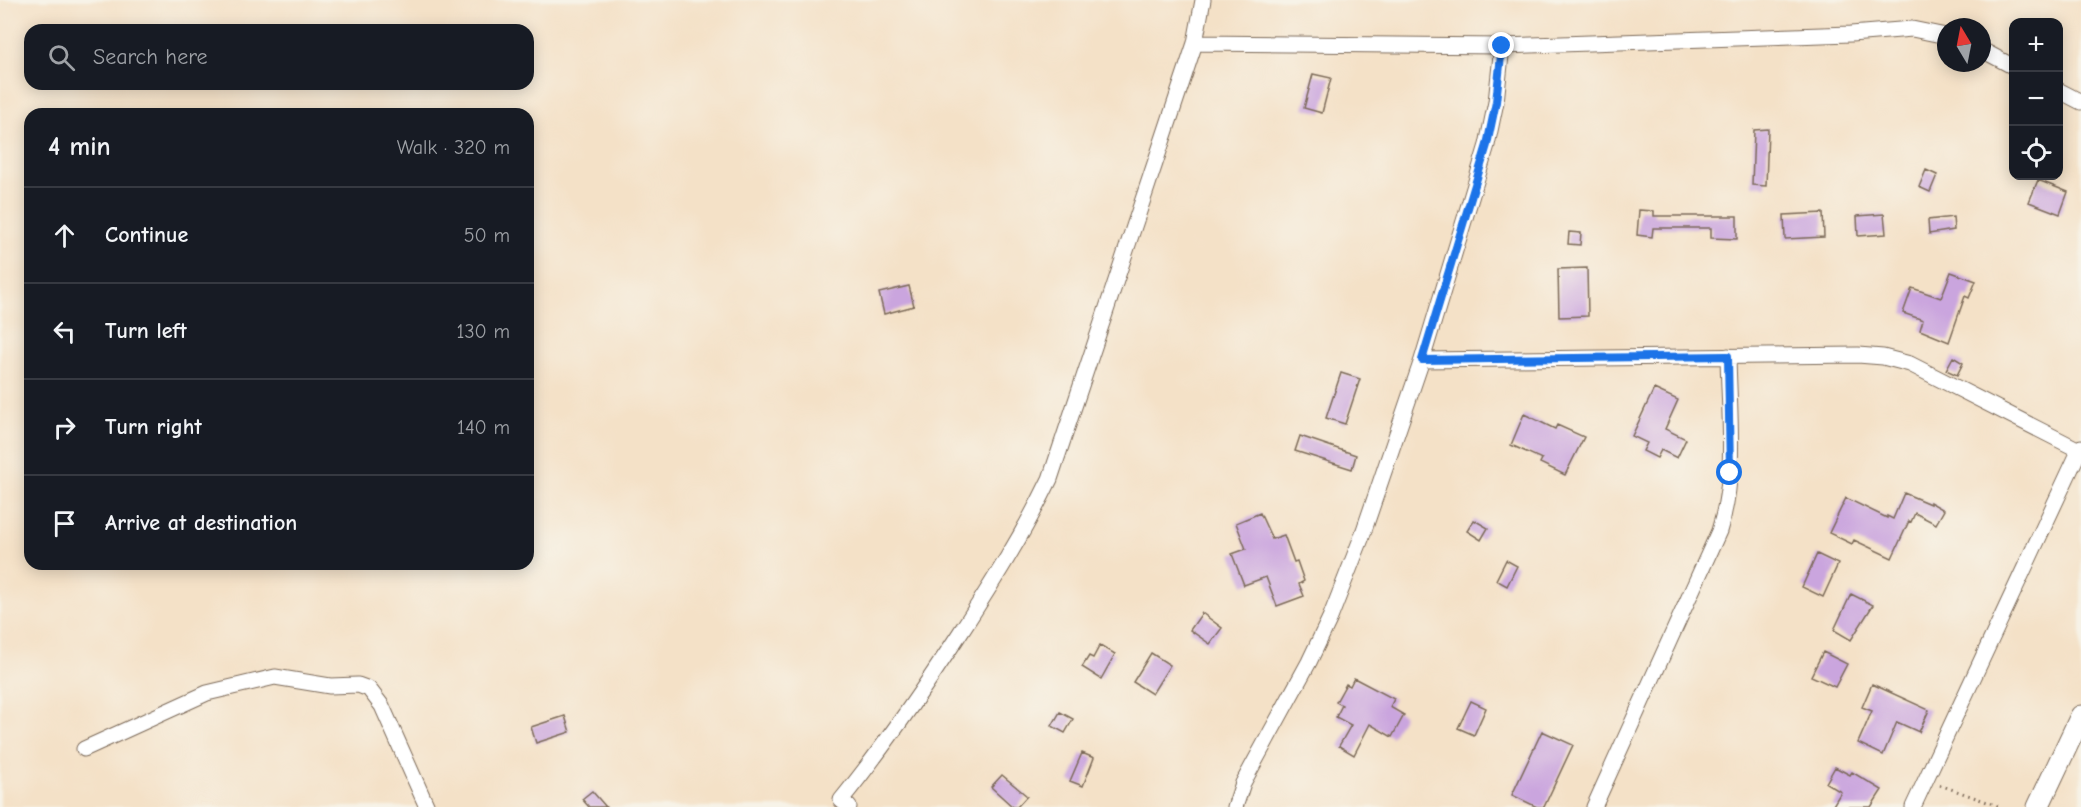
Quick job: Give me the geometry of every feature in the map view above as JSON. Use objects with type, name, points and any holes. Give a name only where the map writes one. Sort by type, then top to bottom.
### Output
[{"type":"street","points":[[839,804],[900,724],[994,581],[1027,526],[1050,479],[1195,43],[1203,0]]},
{"type":"street","points":[[1195,43],[1502,46],[1912,29],[1937,34]]},
{"type":"street","points":[[1235,807],[1243,783],[1309,662],[1330,618],[1361,539],[1422,360],[1487,145],[1496,102],[1502,46]]},
{"type":"street","points":[[1991,55],[2009,65]]},
{"type":"street","points":[[2063,93],[2081,102]]},
{"type":"street","points":[[1422,360],[1858,355],[1883,357],[1910,364],[2081,449],[1913,807]]},
{"type":"street","points":[[1594,807],[1719,531],[1727,507],[1730,473],[1728,356]]},
{"type":"street","points":[[84,749],[207,693],[264,679],[275,677],[330,686],[358,685],[369,689],[382,706],[427,807]]},
{"type":"street","points":[[2038,807],[2080,723]]},
{"type":"path","points":[[1926,779],[2001,807]]},
{"type":"building","points":[[1313,74],[1331,78],[1322,113],[1304,108]]},
{"type":"building","points":[[1768,129],[1766,186],[1752,185],[1754,130]]},
{"type":"building","points":[[1926,170],[1937,175],[1930,192],[1919,187]]},
{"type":"building","points":[[2038,180],[2068,192],[2060,214],[2029,202]]},
{"type":"building","points":[[1639,210],[1654,211],[1654,216],[1737,216],[1737,239],[1711,238],[1711,228],[1653,228],[1652,237],[1637,235]]},
{"type":"building","points":[[1823,213],[1824,237],[1785,239],[1784,215]]},
{"type":"building","points":[[1884,214],[1886,234],[1858,236],[1857,216]]},
{"type":"building","points":[[1953,217],[1954,230],[1929,234],[1928,220]]},
{"type":"building","points":[[1569,232],[1581,233],[1580,245],[1568,244]]},
{"type":"building","points":[[1587,268],[1588,316],[1559,317],[1558,269]]},
{"type":"building","points":[[1951,272],[1976,281],[1969,298],[1965,296],[1949,342],[1920,330],[1923,320],[1903,313],[1912,288],[1941,298]]},
{"type":"building","points":[[909,286],[914,306],[884,314],[879,293]]},
{"type":"building","points":[[1953,357],[1963,363],[1957,375],[1946,370]]},
{"type":"building","points":[[1341,373],[1360,379],[1345,424],[1326,418]]},
{"type":"building","points":[[1654,389],[1678,400],[1665,429],[1686,439],[1677,458],[1661,450],[1657,458],[1643,451],[1647,443],[1632,436]]},
{"type":"building","points":[[1524,414],[1555,429],[1557,425],[1584,437],[1565,475],[1540,463],[1542,459],[1511,445]]},
{"type":"building","points":[[1300,436],[1356,455],[1352,469],[1295,451]]},
{"type":"building","points":[[1904,493],[1930,504],[1930,502],[1944,510],[1936,524],[1915,513],[1892,558],[1854,540],[1852,544],[1829,533],[1846,498],[1893,519]]},
{"type":"building","points":[[1260,513],[1272,539],[1284,535],[1304,581],[1299,584],[1304,596],[1277,606],[1266,577],[1244,585],[1232,554],[1246,549],[1236,523]]},
{"type":"building","points":[[1474,520],[1488,528],[1481,540],[1467,531]]},
{"type":"building","points":[[1817,554],[1838,564],[1823,597],[1802,587]]},
{"type":"building","points":[[1506,560],[1517,566],[1507,586],[1496,580]]},
{"type":"building","points":[[1851,594],[1873,605],[1851,640],[1834,630]]},
{"type":"building","points":[[1202,613],[1222,628],[1210,644],[1190,630]]},
{"type":"building","points":[[1100,645],[1115,654],[1101,679],[1082,667],[1089,656],[1093,658]]},
{"type":"building","points":[[1823,652],[1847,664],[1835,687],[1811,676]]},
{"type":"building","points":[[1151,653],[1170,665],[1152,694],[1133,682]]},
{"type":"building","points":[[1354,678],[1394,699],[1390,707],[1404,715],[1392,737],[1370,724],[1354,755],[1339,746],[1351,725],[1336,717],[1342,705],[1336,702],[1346,684],[1350,686]]},
{"type":"building","points":[[1872,684],[1929,710],[1919,732],[1897,722],[1883,755],[1858,743],[1872,711],[1862,707]]},
{"type":"building","points":[[1471,701],[1486,708],[1474,735],[1458,728]]},
{"type":"building","points":[[1060,712],[1073,719],[1065,733],[1052,726]]},
{"type":"building","points":[[565,716],[570,732],[536,743],[531,727]]},
{"type":"building","points":[[1542,731],[1573,745],[1544,807],[1537,807],[1512,795]]},
{"type":"building","points":[[1082,753],[1094,758],[1083,786],[1070,781]]},
{"type":"building","points":[[1835,767],[1850,775],[1852,772],[1882,790],[1871,807],[1832,807],[1841,792],[1826,783]]},
{"type":"building","points":[[1002,775],[1027,796],[1017,807],[1013,807],[991,787]]},
{"type":"building","points":[[592,791],[606,807],[589,807],[582,799]]},
{"type":"route","points":[[1502,46],[1496,102],[1487,145],[1422,360],[1728,356],[1730,473]]}]
